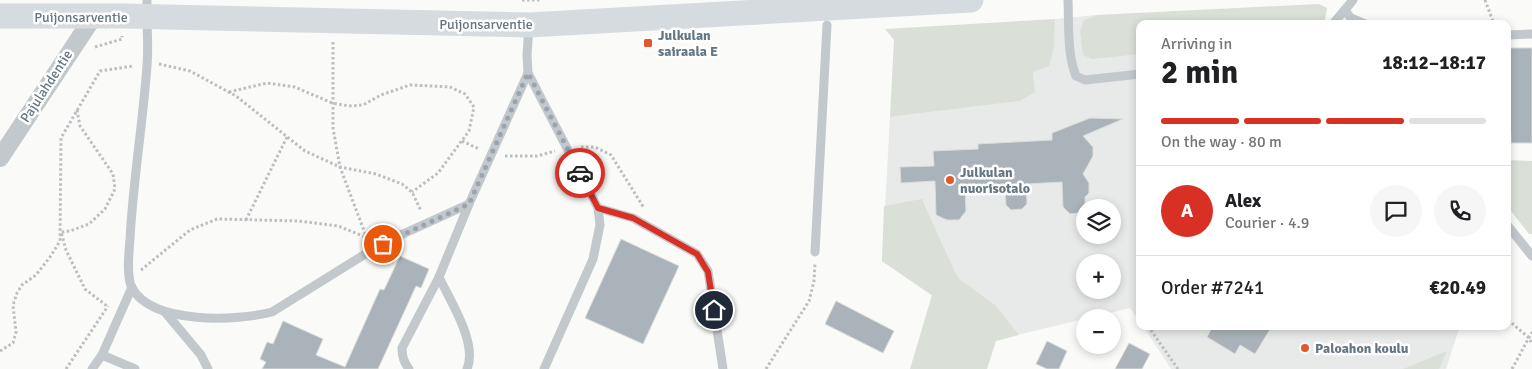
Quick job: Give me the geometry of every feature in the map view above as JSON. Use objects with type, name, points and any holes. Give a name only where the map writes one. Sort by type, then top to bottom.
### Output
[{"type":"main road","name":"Puijonsarventie","points":[[0,16],[94,16],[147,9],[529,24],[834,11],[971,0]]},
{"type":"street","name":"Pajulahdentie","points":[[0,158],[94,16]]},
{"type":"lane","points":[[1068,0],[1072,68],[1076,76],[1085,80],[1136,74]]},
{"type":"lane","points":[[1336,20],[1353,0]]},
{"type":"lane","points":[[147,9],[147,64],[131,217],[128,265],[131,283],[142,299],[165,312],[201,355],[208,369]]},
{"type":"lane","points":[[1344,10],[1352,20]]},
{"type":"lane","points":[[815,252],[834,11]]},
{"type":"lane","points":[[529,24],[528,73],[598,208],[600,225],[593,259],[544,369]]},
{"type":"lane","points":[[1511,35],[1532,34]]},
{"type":"lane","points":[[409,369],[402,356],[402,348],[439,277],[469,204],[528,73]]},
{"type":"lane","points":[[165,312],[200,317],[253,316],[272,312],[383,244],[469,204]]},
{"type":"lane","points":[[598,208],[633,218],[697,254],[708,272],[723,369]]},
{"type":"lane","points":[[1511,230],[1532,256]]},
{"type":"lane","points":[[439,277],[469,341],[470,362],[467,369]]},
{"type":"lane","points":[[92,369],[102,354],[131,283]]},
{"type":"lane","points":[[102,354],[135,369]]},
{"type":"path","points":[[522,0],[542,0]]},
{"type":"path","points":[[1485,0],[1492,20]]},
{"type":"path","points":[[332,42],[333,128],[340,168],[366,237]]},
{"type":"path","points":[[0,351],[13,343],[16,332],[13,305],[17,293],[22,285],[36,275],[60,241],[61,138],[100,71],[147,64],[160,64],[190,71],[236,96],[304,150],[340,168],[376,174],[402,184],[412,192],[428,223]]},
{"type":"path","points":[[228,92],[267,83],[296,87],[332,103],[349,106],[363,106],[381,95],[410,85],[450,86],[465,94],[474,107],[469,131],[438,173],[412,192]]},
{"type":"path","points":[[61,232],[90,224],[105,208],[115,188],[113,174],[80,126],[77,110]]},
{"type":"path","points":[[246,220],[287,137]]},
{"type":"path","points":[[66,369],[108,306],[131,283],[190,230],[217,219],[299,221],[338,226],[383,244]]},
{"type":"path","points":[[61,232],[66,250],[85,289],[108,306]]},
{"type":"path","points":[[766,369],[809,301],[814,281],[815,252]]},
{"type":"path","points":[[1511,323],[1528,337],[1532,344]]},
{"type":"path","points":[[1151,330],[1178,369]]},
{"type":"path","points":[[1512,369],[1532,332]]},
{"type":"shaded area","points":[[1319,4],[1327,8],[1325,20],[1136,20],[1136,54],[1092,59],[1083,55],[1080,31],[1084,20],[1096,15]]},
{"type":"shaded area","points":[[1096,15],[1084,20],[1136,26],[1136,316],[1130,308],[1121,310],[1076,309],[1076,321],[996,340],[882,261],[890,117],[1020,101],[1034,92],[1033,72],[1054,47],[1055,19]]},
{"type":"shaded area","points":[[1055,19],[1054,47],[1049,66],[1033,72],[1035,92],[1020,101],[890,117],[894,40],[885,29]]},
{"type":"shaded area","points":[[1511,160],[1532,161],[1532,234],[1529,234],[1511,211]]},
{"type":"shaded area","points":[[922,199],[958,278],[995,305],[1019,335],[996,341],[987,369],[910,369],[932,295],[882,261],[884,206]]},
{"type":"shaded area","name":"Paloahon koulu","points":[[1146,330],[1459,330],[1446,369],[1171,369]]},
{"type":"shaded area","points":[[1447,351],[1439,369],[1403,369]]},
{"type":"building","points":[[1511,48],[1532,48],[1532,143],[1511,143]]},
{"type":"building","points":[[1090,118],[1123,119],[1083,136],[1093,147],[1093,156],[1083,174],[1089,183],[1089,193],[1085,199],[1076,199],[1076,213],[1070,214],[1063,207],[1062,182],[1026,184],[1027,204],[1022,209],[1011,210],[1006,205],[1005,185],[965,186],[966,211],[959,220],[947,220],[936,215],[935,181],[901,183],[900,167],[934,166],[933,151],[978,149],[978,144],[1052,140],[1052,133]]},
{"type":"building","points":[[621,239],[679,266],[643,344],[585,318]]},
{"type":"building","points":[[400,256],[429,269],[421,288],[416,286],[378,369],[262,369],[266,362],[260,359],[267,342],[273,344],[283,321],[323,339],[316,355],[345,367],[380,289],[384,290]]},
{"type":"building","points":[[836,301],[894,331],[883,353],[825,324]]},
{"type":"building","points":[[1211,330],[1270,330],[1255,354],[1240,345],[1235,354],[1207,337]]},
{"type":"building","points":[[1047,341],[1067,351],[1059,369],[1047,369],[1036,364]]},
{"type":"building","points":[[1129,343],[1150,354],[1142,369],[1115,369]]},
{"type":"way so far","points":[[383,244],[469,204],[528,73],[550,112],[580,173]]},
{"type":"place","name":"Julkulan sairaala E","points":[[648,43]]},
{"type":"place","name":"Julkulan nuorisotalo","points":[[950,180]]},
{"type":"place","name":"Paloahon koulu","points":[[1305,348]]},
{"type":"route","points":[[580,173],[598,208],[633,218],[697,254],[708,272],[714,310]]}]
